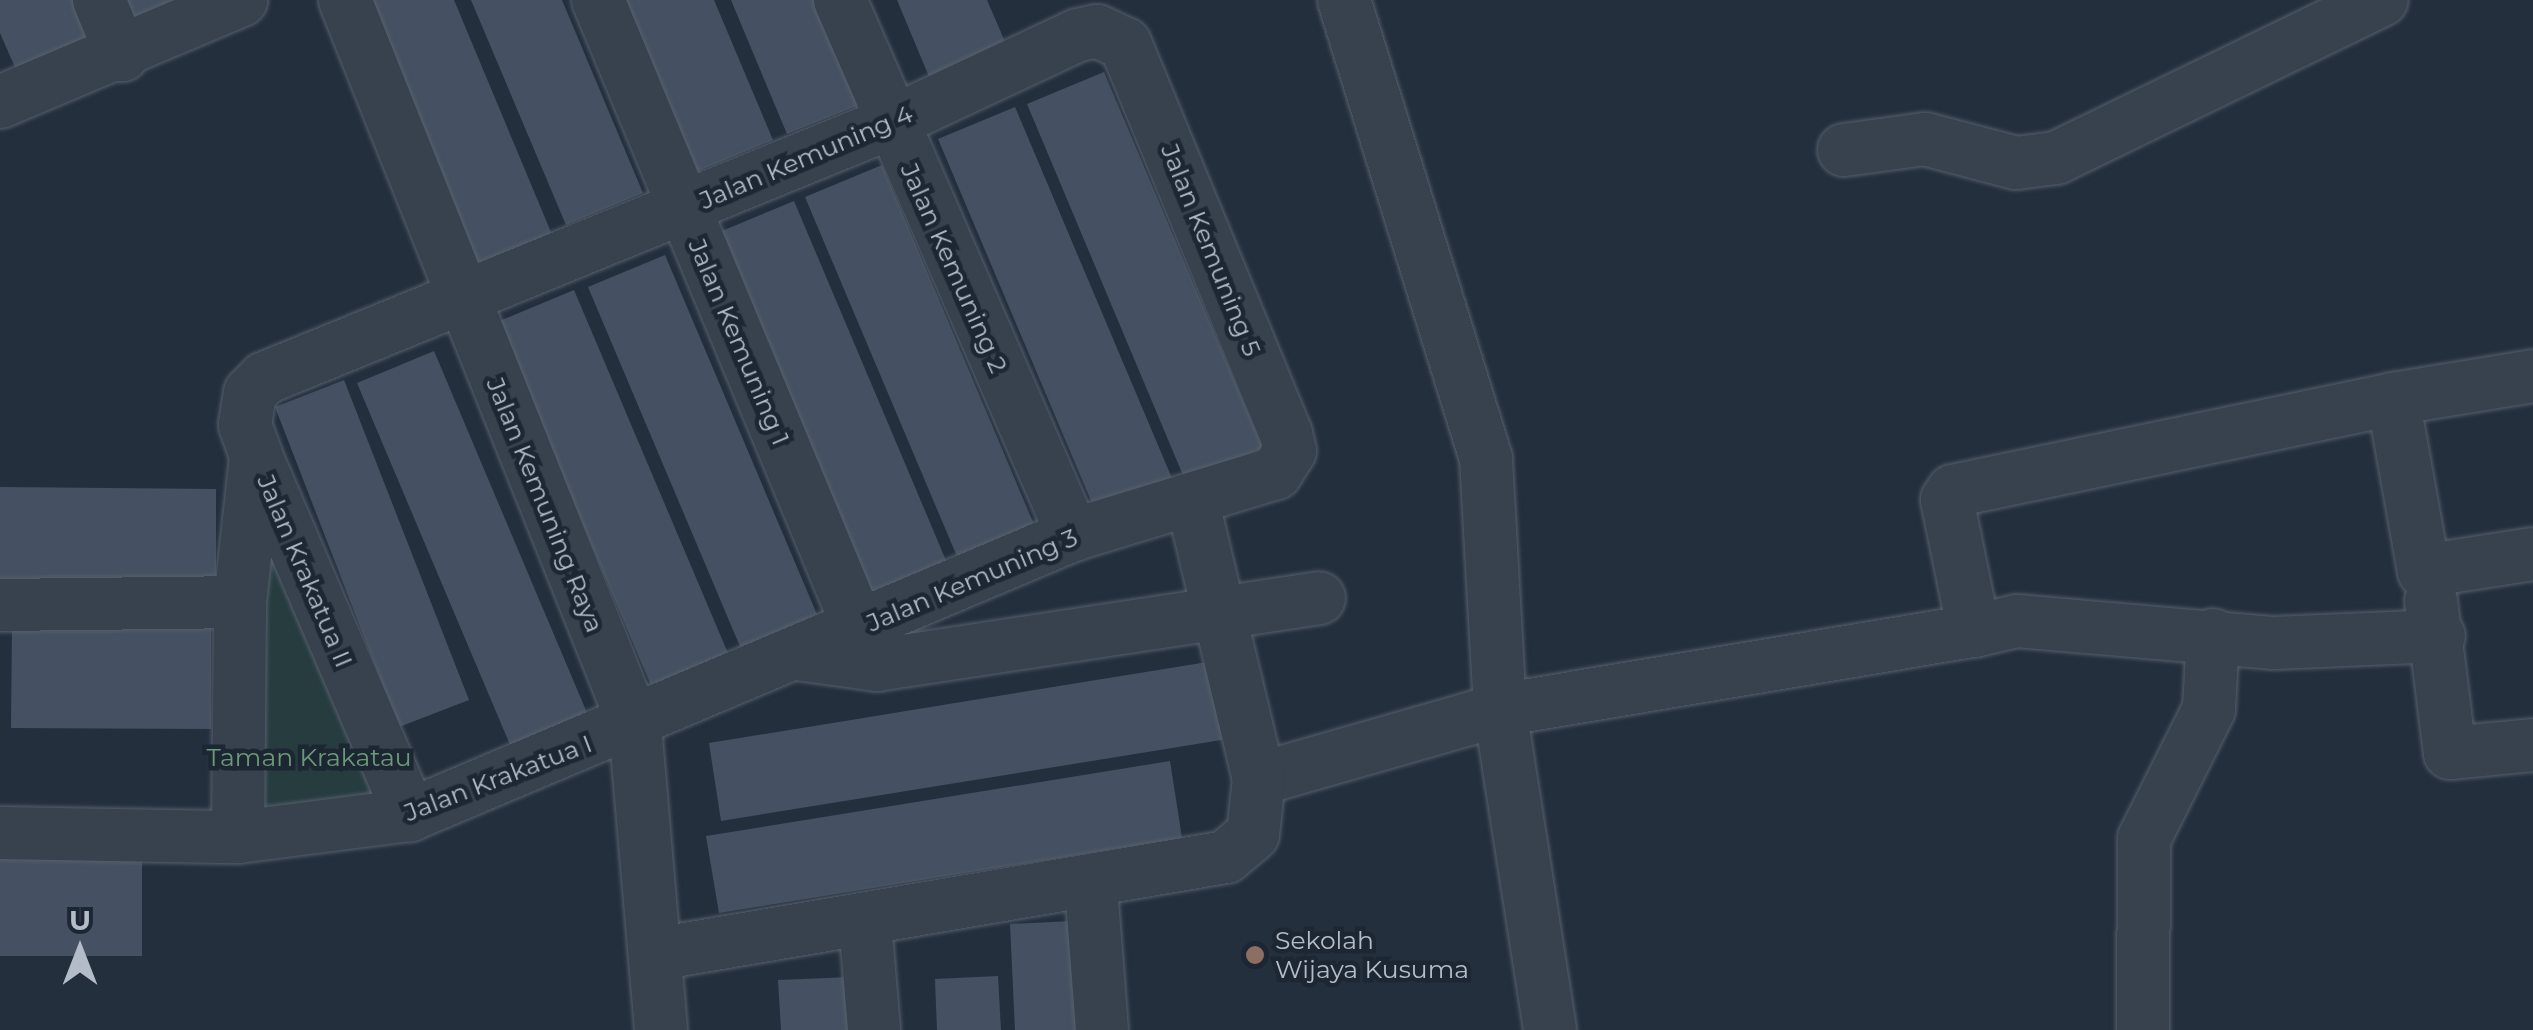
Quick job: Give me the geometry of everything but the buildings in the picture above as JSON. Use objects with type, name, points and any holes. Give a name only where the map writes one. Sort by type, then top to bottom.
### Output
[{"type":"street","points":[[99,0],[122,55]]},
{"type":"street","points":[[0,102],[122,55],[241,0]]},
{"type":"street","name":"Jalan Kemuning Raya","points":[[345,0],[459,298],[636,726],[662,1030]]},
{"type":"street","name":"Jalan Kemuning 1","points":[[598,0],[859,628]]},
{"type":"street","name":"Jalan Kemuning 2","points":[[840,0],[890,123],[1073,535]]},
{"type":"street","points":[[1344,0],[1486,460],[1500,710],[1550,1030]]},
{"type":"street","points":[[1844,150],[1925,139],[2016,163],[2056,158],[2382,0]]},
{"type":"street","name":"Jalan Kemuning 4","points":[[256,456],[244,408],[265,378],[890,123],[1078,35],[1112,34],[1136,66]]},
{"type":"street","name":"Jalan Kemuning 5","points":[[1136,66],[1286,434]]},
{"type":"street","points":[[1974,631],[1947,500],[1953,490],[2392,399],[2533,376]]},
{"type":"street","points":[[2392,399],[2439,636],[2450,752],[2477,753],[2533,745]]},
{"type":"street","name":"Jalan Kemuning 3","points":[[636,726],[791,652],[859,628],[1073,535],[1276,473],[1290,451],[1286,434]]},
{"type":"street","name":"Jalan Krakatua II","points":[[238,837],[240,602],[256,456]]},
{"type":"street","name":"Jalan Krakatua II","points":[[256,456],[410,815]]},
{"type":"street","points":[[656,954],[1092,887],[1226,857],[1253,834],[1259,780],[1225,612],[1192,498]]},
{"type":"street","points":[[2424,571],[2533,554]]},
{"type":"street","points":[[791,652],[876,665],[1319,598]]},
{"type":"street","points":[[0,605],[240,602]]},
{"type":"street","points":[[1259,780],[1500,710],[2017,621],[2274,643],[2439,636]]},
{"type":"street","points":[[2143,1030],[2144,839],[2209,709],[2212,635]]},
{"type":"street","name":"Jalan Krakatua I","points":[[0,833],[238,837],[410,815],[636,726]]},
{"type":"street","points":[[1092,887],[1102,1030]]},
{"type":"street","points":[[865,922],[874,1030]]},
{"type":"green space","name":"Taman Krakatau","points":[[256,456],[410,815],[238,837]]},
{"type":"place","name":"Sekolah Wijaya Kusuma","points":[[1255,955]]}]
